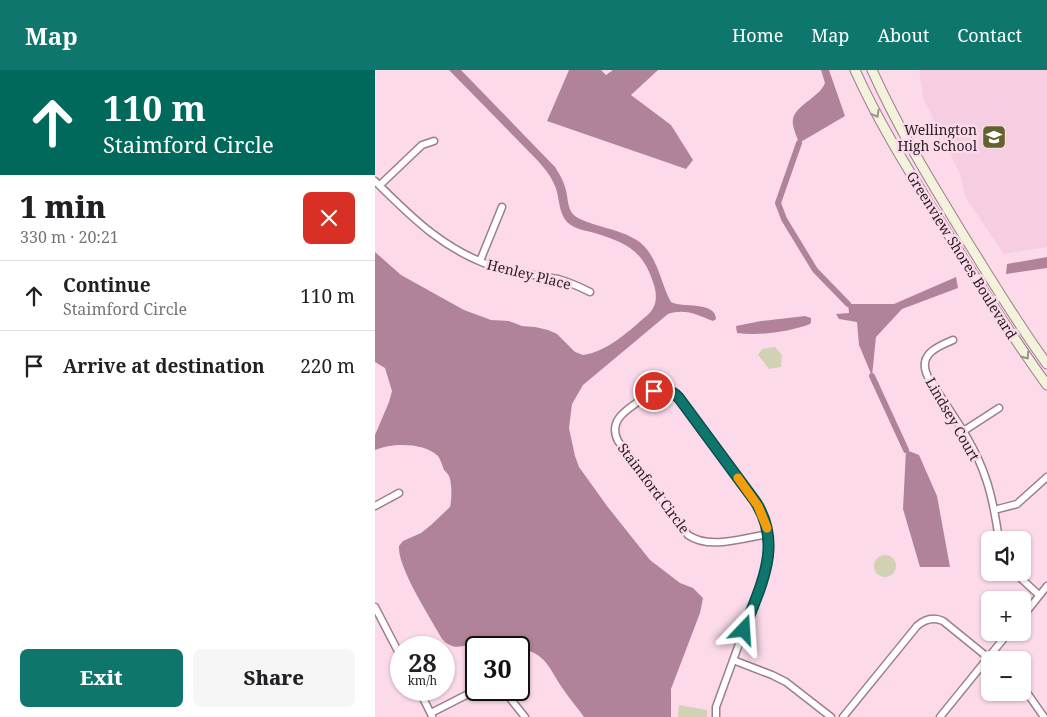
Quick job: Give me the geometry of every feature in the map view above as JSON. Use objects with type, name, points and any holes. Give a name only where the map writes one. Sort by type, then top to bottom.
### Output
[{"type":"street","name":"Greenview Shores Boulevard","points":[[855,70],[868,100],[929,204],[1001,319],[1047,385]]},
{"type":"street","name":"Greenview Shores Boulevard","points":[[871,70],[899,128],[940,198],[1011,311],[1047,364]]},
{"type":"street","points":[[377,183],[422,145],[434,140]]},
{"type":"street","name":"Henley Place","points":[[377,183],[422,227],[451,247],[480,261],[513,272],[557,279],[590,292]]},
{"type":"street","points":[[929,204],[940,198]]},
{"type":"street","points":[[480,261],[502,207]]},
{"type":"street","name":"Lindsey Court","points":[[953,340],[932,350],[926,361],[925,369],[980,463],[991,494],[998,531]]},
{"type":"street","name":"Staimford Circle","points":[[666,389],[673,392],[755,501],[763,515],[768,534],[712,543],[695,540],[688,535],[618,441],[614,430],[620,415],[654,391],[666,389]]},
{"type":"street","points":[[962,432],[999,408]]},
{"type":"street","points":[[994,510],[1017,504],[1047,477]]},
{"type":"street","points":[[375,506],[399,493]]},
{"type":"street","points":[[716,717],[717,707],[766,570],[769,549],[768,534]]},
{"type":"street","points":[[1024,581],[1039,595]]},
{"type":"street","points":[[1031,606],[1047,586]]},
{"type":"street","points":[[375,607],[390,636]]},
{"type":"street","points":[[843,717],[917,626],[924,621],[931,619],[943,622],[981,652]]},
{"type":"street","points":[[733,660],[786,682],[831,717]]},
{"type":"street","points":[[940,717],[981,669]]},
{"type":"street","points":[[425,701],[432,715],[465,696]]},
{"type":"street","points":[[1031,700],[1043,717]]},
{"type":"street","points":[[512,701],[525,717]]},
{"type":"shaded area","points":[[449,70],[461,70],[555,167],[564,184],[572,213],[585,221],[617,231],[637,240],[653,259],[671,302],[704,307],[714,313],[716,319],[713,321],[686,312],[668,314],[583,385],[572,404],[569,428],[579,467],[607,506],[650,560],[680,583],[693,588],[703,598],[700,613],[671,689],[671,717],[584,717],[546,662],[535,653],[530,652],[530,636],[465,636],[465,645],[455,647],[455,636],[440,636],[403,567],[400,555],[399,546],[403,541],[421,533],[450,507],[451,487],[449,476],[438,456],[432,451],[407,445],[390,446],[375,450],[375,435],[392,391],[385,368],[375,362],[375,252],[401,275],[464,310],[491,320],[509,321],[522,326],[548,330],[557,334],[575,352],[583,355],[600,350],[623,336],[648,315],[655,303],[655,290],[650,273],[638,255],[614,239],[572,226],[567,222],[562,214],[557,191],[552,179],[538,161]]},
{"type":"shaded area","points":[[569,70],[601,70],[606,75],[613,70],[658,70],[631,95],[671,125],[693,160],[686,169],[547,121]]},
{"type":"shaded area","points":[[821,70],[829,70],[845,116],[799,143],[793,127],[793,118],[800,108],[817,94],[825,83]]},
{"type":"shaded area","name":"Wellington High School","points":[[919,70],[1047,70],[1047,247],[1004,254],[965,197],[961,176],[923,98]]},
{"type":"shaded area","points":[[1047,257],[1047,268],[1006,274],[1007,264]]},
{"type":"shaded area","points":[[956,277],[958,288],[902,309],[876,337],[872,376],[859,345],[857,322],[839,319],[836,314],[849,313],[848,304],[894,304]]},
{"type":"shaded area","points":[[805,316],[811,318],[810,324],[793,329],[764,334],[737,333],[736,326]]},
{"type":"shaded area","points":[[906,450],[919,455],[937,496],[950,567],[920,567],[903,509]]},
{"type":"green space","points":[[775,347],[782,355],[781,367],[769,369],[758,355],[762,349]]},
{"type":"green space","points":[[885,555],[893,558],[896,566],[893,574],[885,577],[877,574],[874,566],[877,558]]},
{"type":"green space","points":[[679,705],[707,710],[707,717],[678,717]]},
{"type":"waterway","points":[[799,143],[778,203],[784,219],[815,270],[848,304]]},
{"type":"waterway","points":[[872,376],[906,450]]},
{"type":"slow traffic","points":[[738,478],[758,506],[767,528]]},
{"type":"place","name":"Wellington High School","points":[[994,137]]},
{"type":"route","points":[[654,391],[666,389],[673,392],[679,398],[755,501],[763,515],[769,539],[768,560],[744,630]]}]
